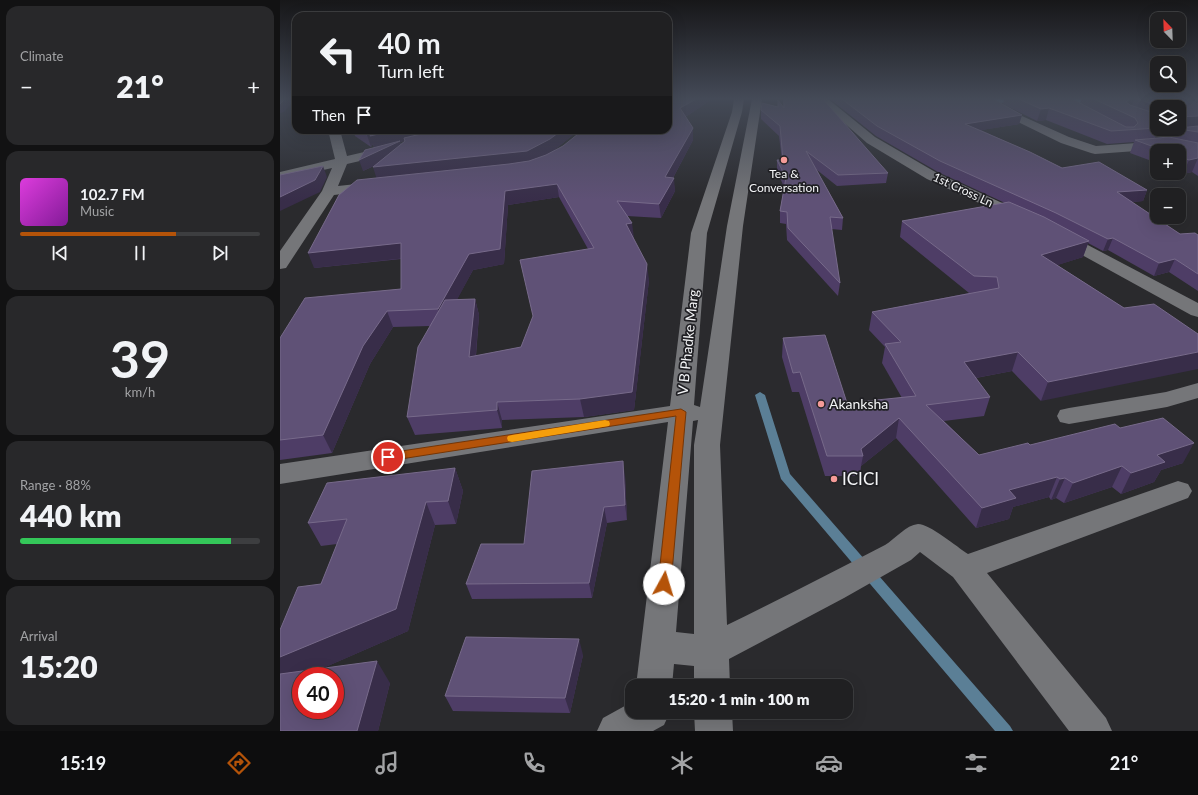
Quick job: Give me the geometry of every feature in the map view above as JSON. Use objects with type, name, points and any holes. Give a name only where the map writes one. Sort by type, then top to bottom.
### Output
[{"type":"street","name":"V B Phadke Marg","points":[[655,679],[699,233],[730,133]]},
{"type":"street","points":[[712,679],[706,445],[735,226],[751,133]]},
{"type":"street","name":"1st Cross Ln","points":[[863,133],[871,140],[925,172],[1032,222]]},
{"type":"street","points":[[1050,133],[1065,140],[1095,150],[1164,146],[1198,152]]},
{"type":"street","points":[[280,264],[329,191],[342,161],[335,134]]},
{"type":"street","points":[[1148,137],[1163,136]]},
{"type":"street","points":[[280,176],[403,146]]},
{"type":"street","points":[[329,191],[391,185]]},
{"type":"street","points":[[1046,229],[1198,311]]},
{"type":"street","points":[[1069,416],[1167,399],[1198,390]]},
{"type":"street","points":[[280,474],[681,412],[710,415]]},
{"type":"street","points":[[964,568],[1178,491]]},
{"type":"street","points":[[658,647],[710,651],[833,588],[900,551],[919,536],[964,568],[1093,731]]},
{"type":"street","points":[[616,731],[638,719]]},
{"type":"street","points":[[645,731],[649,719]]},
{"type":"street","points":[[713,719],[714,731]]},
{"type":"building","points":[[690,133],[665,177],[674,178],[659,204],[617,201],[632,223],[626,224],[647,264],[632,392],[580,399],[497,402],[497,410],[407,417],[418,347],[445,300],[475,299],[469,357],[521,347],[533,316],[520,260],[594,248],[557,184],[505,191],[500,249],[469,254],[438,309],[387,311],[363,346],[323,435],[280,440],[280,338],[305,298],[401,289],[401,243],[308,253],[339,195],[357,180],[529,161],[546,155],[563,146],[578,134]]},
{"type":"building","points":[[781,133],[853,133],[888,173],[838,175],[806,151],[843,218],[830,217],[840,283],[788,228],[787,212],[780,211],[786,178],[777,160],[783,160]]},
{"type":"building","points":[[890,133],[986,133],[1062,168],[1099,162],[1147,190],[1117,192],[1150,214],[1150,224],[1165,224],[1180,234],[1195,233],[1198,235],[1198,274],[1175,259],[1159,263],[1113,238],[1108,239],[1056,213],[940,161]]},
{"type":"building","points":[[421,134],[557,134],[527,151],[373,167],[405,141],[404,138]]},
{"type":"building","points":[[1169,137],[1198,143],[1198,158],[1189,160],[1186,159],[1186,144],[1150,144],[1150,146],[1135,140]]},
{"type":"building","points":[[400,141],[359,160],[365,150]]},
{"type":"building","points":[[323,166],[315,180],[280,197],[280,175]]},
{"type":"building","points":[[1009,202],[1044,217],[1089,241],[1041,255],[1124,308],[1154,304],[1198,334],[1198,352],[1048,382],[1018,352],[964,362],[990,397],[926,405],[979,455],[1028,443],[1030,445],[1115,424],[1120,428],[1163,418],[1194,443],[1157,455],[1165,462],[1131,473],[1122,466],[1073,483],[1065,478],[1060,479],[1057,477],[1009,490],[1016,498],[982,508],[899,418],[861,449],[863,456],[827,456],[800,372],[793,373],[783,338],[825,335],[847,403],[916,396],[885,344],[901,342],[872,312],[999,288],[997,277],[974,276],[902,221]]},
{"type":"building","points":[[623,461],[625,505],[604,507],[589,583],[466,584],[481,544],[524,544],[532,471]]},
{"type":"building","points":[[455,468],[448,501],[426,502],[396,609],[280,657],[280,630],[298,587],[321,584],[347,519],[308,523],[327,483]]},
{"type":"building","points":[[466,637],[579,639],[565,698],[445,696]]},
{"type":"building","points":[[377,661],[357,731],[280,731],[280,674],[292,672],[292,719],[344,719],[344,667],[332,667]]},
{"type":"waterway","points":[[760,395],[785,476],[1005,731]]},
{"type":"slow traffic","points":[[512,438],[605,424]]},
{"type":"place","name":"Tea & Conversation","points":[[784,160]]},
{"type":"place","name":"Akanksha","points":[[821,404]]},
{"type":"place","name":"ICICI","points":[[834,479]]},
{"type":"route","points":[[388,457],[681,412],[664,584]]}]
